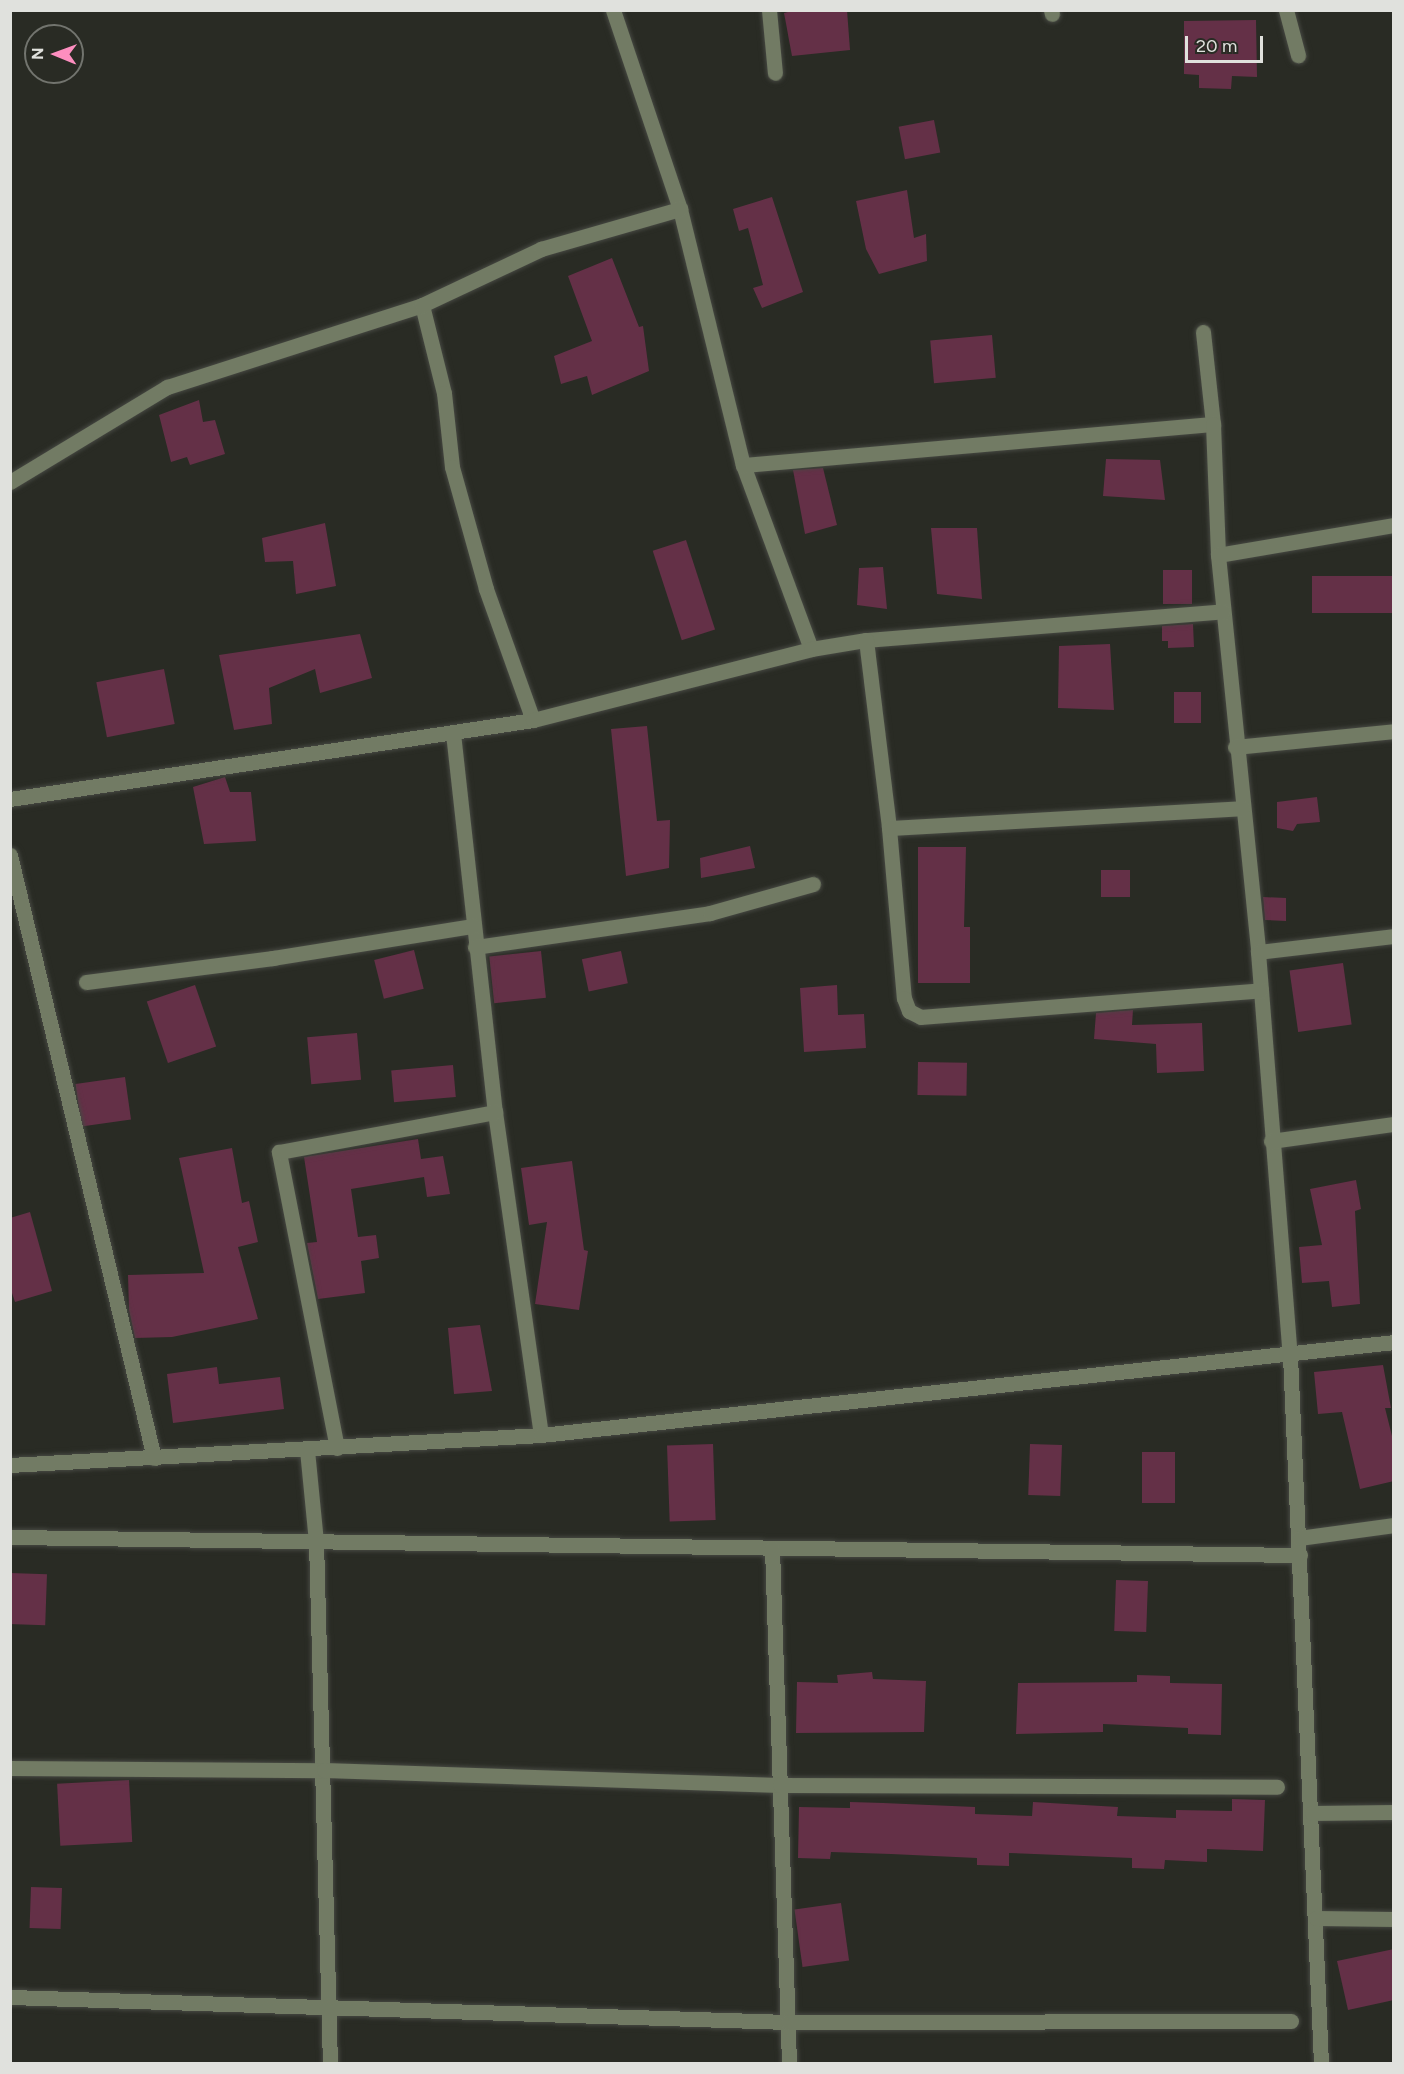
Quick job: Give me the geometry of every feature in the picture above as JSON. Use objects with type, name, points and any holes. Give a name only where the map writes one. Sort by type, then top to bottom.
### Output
[{"type":"street","points":[[612,10],[680,209],[743,465],[811,650]]},
{"type":"street","points":[[769,10],[775,73]]},
{"type":"street","points":[[1286,10],[1298,55]]},
{"type":"street","points":[[10,482],[167,387],[422,305],[541,249],[680,209]]},
{"type":"street","points":[[422,305],[444,393],[452,467],[486,589],[533,720]]},
{"type":"street","points":[[1203,332],[1213,424],[1218,555],[1235,747],[1258,952],[1271,1141],[1290,1356],[1312,1813],[1321,2064]]},
{"type":"street","points":[[743,465],[1213,424]]},
{"type":"street","points":[[1218,555],[1394,525]]},
{"type":"street","points":[[10,799],[533,720],[811,650],[866,640],[1223,611]]},
{"type":"street","points":[[866,640],[889,828],[904,998],[909,1011],[921,1017],[1261,990]]},
{"type":"street","points":[[1235,747],[1394,731]]},
{"type":"street","points":[[453,733],[495,1112],[540,1435]]},
{"type":"street","points":[[889,828],[1242,808]]},
{"type":"street","points":[[10,855],[154,1458]]},
{"type":"street","points":[[475,947],[710,913],[813,884]]},
{"type":"street","points":[[86,982],[273,958],[473,926]]},
{"type":"street","points":[[1258,952],[1394,936]]},
{"type":"street","points":[[337,1448],[279,1152],[495,1112]]},
{"type":"street","points":[[1271,1141],[1394,1124]]},
{"type":"street","points":[[10,1465],[307,1450],[540,1435],[1290,1356],[1394,1342]]},
{"type":"street","points":[[307,1450],[316,1541],[324,1770],[330,2064]]},
{"type":"street","points":[[1299,1538],[1394,1526]]},
{"type":"street","points":[[10,1537],[1300,1556]]},
{"type":"street","points":[[772,1548],[789,2064]]},
{"type":"street","points":[[10,1768],[324,1770],[780,1785],[1277,1787]]},
{"type":"street","points":[[1312,1813],[1394,1812]]},
{"type":"street","points":[[1316,1918],[1394,1919]]},
{"type":"street","points":[[10,1997],[788,2022],[1291,2021]]},
{"type":"building","points":[[796,10],[847,10],[850,50],[792,56],[784,13]]},
{"type":"building","points":[[1256,20],[1257,77],[1232,76],[1231,89],[1199,88],[1199,75],[1184,74],[1184,21]]},
{"type":"building","points":[[934,120],[940,152],[905,159],[899,127]]},
{"type":"building","points":[[907,190],[914,238],[926,234],[927,261],[879,274],[866,249],[856,201]]},
{"type":"building","points":[[772,197],[803,292],[762,308],[753,288],[763,285],[748,228],[739,231],[733,209]]},
{"type":"building","points":[[612,258],[639,327],[643,326],[649,371],[592,395],[587,376],[561,384],[554,356],[592,341],[568,276]]},
{"type":"building","points":[[992,335],[996,378],[934,383],[930,340]]},
{"type":"building","points":[[199,400],[203,422],[215,420],[225,454],[190,465],[187,457],[171,462],[159,415]]},
{"type":"building","points":[[1106,459],[1160,460],[1165,500],[1103,496]]},
{"type":"building","points":[[823,468],[837,525],[805,534],[793,470]]},
{"type":"building","points":[[325,523],[336,586],[296,594],[293,561],[265,562],[262,538]]},
{"type":"building","points":[[931,528],[977,528],[982,599],[937,594]]},
{"type":"building","points":[[686,540],[715,629],[682,640],[653,551]]},
{"type":"building","points":[[883,567],[887,609],[857,605],[859,568]]},
{"type":"building","points":[[1163,570],[1192,570],[1192,604],[1163,604]]},
{"type":"building","points":[[1312,576],[1394,576],[1394,613],[1312,613]]},
{"type":"building","points":[[1193,624],[1194,647],[1168,648],[1168,641],[1162,641],[1162,626]]},
{"type":"building","points":[[360,634],[372,678],[320,693],[315,669],[269,688],[272,724],[234,730],[219,655]]},
{"type":"building","points":[[1110,644],[1114,710],[1058,708],[1059,646]]},
{"type":"building","points":[[164,669],[175,724],[107,737],[96,682]]},
{"type":"building","points":[[1174,692],[1201,692],[1201,723],[1174,723]]},
{"type":"building","points":[[647,726],[657,821],[670,820],[669,868],[626,876],[611,729]]},
{"type":"building","points":[[225,777],[230,792],[251,792],[256,841],[204,844],[193,787]]},
{"type":"building","points":[[1317,797],[1320,822],[1297,824],[1293,831],[1277,828],[1277,802]]},
{"type":"building","points":[[750,846],[755,868],[701,878],[700,858]]},
{"type":"building","points":[[918,847],[966,847],[964,927],[970,927],[970,983],[918,983]]},
{"type":"building","points":[[1101,870],[1130,870],[1130,897],[1101,897]]},
{"type":"building","points":[[1263,897],[1286,898],[1286,921],[1265,920]]},
{"type":"building","points":[[414,950],[424,989],[384,999],[374,960]]},
{"type":"building","points":[[541,951],[546,998],[494,1003],[489,956]]},
{"type":"building","points":[[621,951],[628,983],[589,992],[582,959]]},
{"type":"building","points":[[1343,963],[1352,1024],[1298,1032],[1290,971]]},
{"type":"building","points":[[195,985],[216,1046],[168,1063],[147,1002]]},
{"type":"building","points":[[837,985],[838,1015],[864,1014],[866,1048],[804,1052],[800,988]]},
{"type":"building","points":[[1133,1010],[1132,1025],[1202,1023],[1204,1071],[1157,1073],[1156,1044],[1094,1039],[1096,1013]]},
{"type":"building","points":[[357,1033],[361,1080],[311,1084],[307,1037]]},
{"type":"building","points":[[918,1062],[967,1063],[966,1096],[917,1095]]},
{"type":"building","points":[[453,1065],[456,1097],[394,1102],[391,1070]]},
{"type":"building","points":[[125,1077],[131,1120],[81,1127],[75,1084]]},
{"type":"building","points":[[418,1139],[421,1159],[443,1156],[450,1194],[427,1197],[424,1177],[351,1189],[358,1237],[376,1235],[379,1258],[361,1261],[365,1293],[318,1299],[307,1243],[317,1242],[304,1157]]},
{"type":"building","points":[[232,1148],[242,1203],[249,1201],[258,1242],[238,1247],[258,1319],[172,1337],[135,1338],[129,1310],[128,1275],[204,1273],[179,1158]]},
{"type":"building","points":[[572,1161],[584,1250],[588,1251],[579,1310],[535,1304],[547,1222],[529,1225],[521,1168]]},
{"type":"building","points":[[1356,1180],[1361,1209],[1355,1211],[1360,1304],[1332,1307],[1329,1281],[1302,1283],[1299,1247],[1322,1245],[1310,1189]]},
{"type":"building","points":[[30,1212],[52,1291],[15,1302],[10,1287],[10,1218]]},
{"type":"building","points":[[480,1325],[492,1391],[454,1394],[448,1328]]},
{"type":"building","points":[[1383,1365],[1391,1408],[1385,1408],[1394,1444],[1394,1481],[1360,1489],[1342,1412],[1318,1414],[1314,1372]]},
{"type":"building","points":[[217,1367],[219,1384],[280,1377],[284,1409],[173,1423],[167,1374]]},
{"type":"building","points":[[713,1444],[716,1520],[670,1522],[667,1446]]},
{"type":"building","points":[[1030,1444],[1062,1445],[1060,1496],[1028,1495]]},
{"type":"building","points":[[1142,1452],[1175,1452],[1175,1503],[1142,1503]]},
{"type":"building","points":[[10,1573],[47,1574],[45,1625],[10,1624]]},
{"type":"building","points":[[1116,1580],[1148,1581],[1146,1632],[1114,1631]]},
{"type":"building","points":[[872,1672],[873,1679],[926,1681],[924,1732],[796,1733],[797,1682],[838,1683],[837,1675]]},
{"type":"building","points":[[1137,1675],[1170,1676],[1170,1683],[1222,1684],[1221,1735],[1188,1734],[1188,1728],[1103,1724],[1103,1732],[1016,1734],[1018,1683],[1137,1682]]},
{"type":"building","points":[[129,1780],[132,1842],[60,1846],[57,1784]]},
{"type":"building","points":[[1232,1799],[1265,1800],[1263,1851],[1207,1849],[1207,1862],[1165,1860],[1164,1869],[1132,1868],[1132,1858],[1009,1853],[1009,1866],[977,1865],[977,1858],[891,1854],[831,1852],[830,1859],[798,1858],[799,1807],[850,1808],[850,1802],[883,1803],[975,1807],[975,1814],[1032,1816],[1033,1802],[1118,1807],[1117,1816],[1176,1818],[1176,1810],[1232,1811]]},
{"type":"building","points":[[31,1887],[62,1888],[61,1929],[30,1928]]},
{"type":"building","points":[[841,1903],[849,1960],[803,1967],[794,1910]]},
{"type":"building","points":[[1394,1949],[1394,2000],[1348,2010],[1337,1961]]}]
